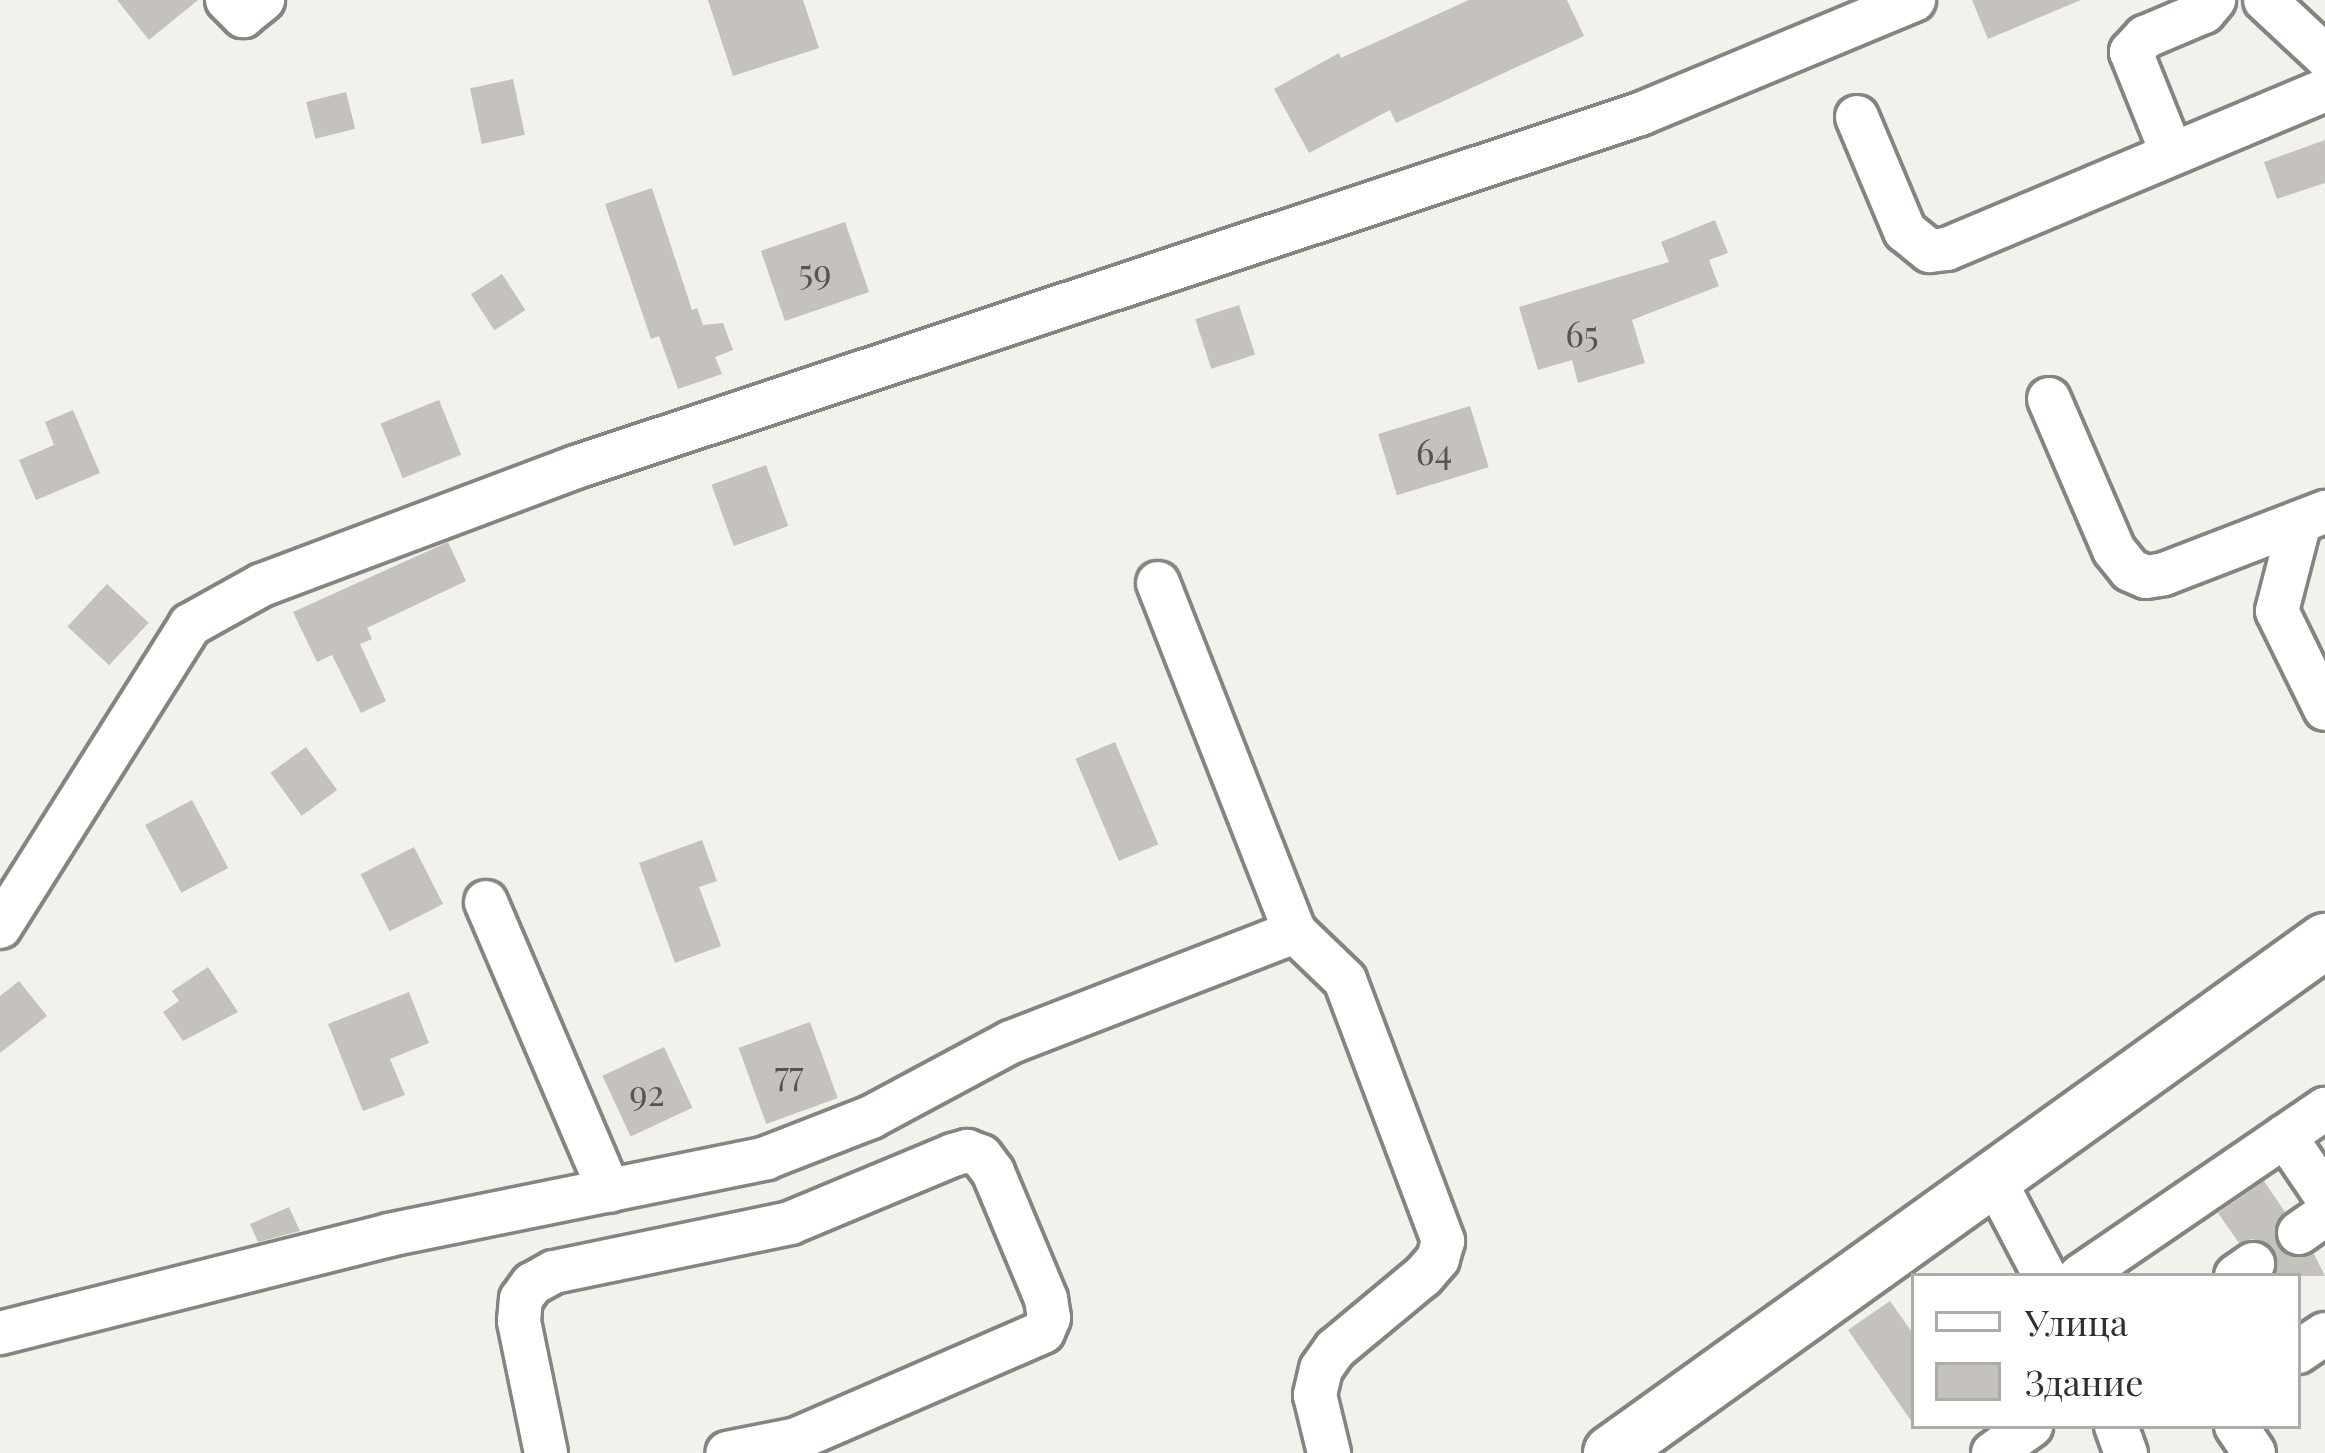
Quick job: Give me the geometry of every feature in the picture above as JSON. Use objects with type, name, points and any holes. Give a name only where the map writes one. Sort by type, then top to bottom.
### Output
[{"type":"main road","points":[[1611,1453],[2325,940]]},
{"type":"street","points":[[0,927],[190,625],[262,585],[576,467],[1640,114],[1914,0]]},
{"type":"street","points":[[2172,154],[2131,52],[2145,37],[2204,12],[2213,0]]},
{"type":"street","points":[[2265,0],[2325,56]]},
{"type":"street","points":[[1857,116],[1905,231],[1930,251],[1947,249],[2325,90]]},
{"type":"street","points":[[2049,399],[2114,550],[2130,571],[2146,577],[2164,574],[2313,517]]},
{"type":"street","points":[[2313,517],[2277,611],[2325,710]]},
{"type":"street","points":[[1158,584],[1295,932],[1345,980],[1443,1241],[1438,1259],[1423,1276],[1335,1349],[1322,1369],[1315,1395],[1329,1453]]},
{"type":"street","points":[[486,902],[609,1191]]},
{"type":"street","points":[[0,1333],[389,1235],[766,1158],[871,1117],[1011,1042],[1295,932]]},
{"type":"street","points":[[2091,1273],[2125,1264],[2325,1109]]},
{"type":"street","points":[[2285,1136],[2325,1195]]},
{"type":"street","points":[[546,1453],[519,1322],[521,1300],[532,1284],[554,1272],[790,1223],[953,1155],[968,1151],[981,1156],[1046,1299],[1049,1318],[1043,1332],[796,1439],[728,1453]]},
{"type":"street","points":[[1993,1178],[2043,1273]]},
{"type":"street","points":[[1993,1453],[2027,1429]]},
{"type":"building","points":[[117,0],[198,0],[149,40]]},
{"type":"building","points":[[708,0],[803,0],[819,48],[733,76]]},
{"type":"building","points":[[1469,0],[1567,0],[1584,36],[1396,123],[1390,110],[1309,153],[1274,89],[1339,53],[1341,58]]},
{"type":"building","points":[[1972,0],[2081,0],[1988,39]]},
{"type":"building","points":[[513,79],[525,135],[482,144],[470,88]]},
{"type":"building","points":[[346,92],[355,129],[315,139],[306,102]]},
{"type":"building","points":[[2325,140],[2325,183],[2277,199],[2264,162]]},
{"type":"building","points":[[652,188],[692,310],[697,308],[703,325],[723,323],[733,350],[715,357],[722,374],[678,389],[659,336],[651,339],[605,204]]},
{"type":"building","points":[[1715,220],[1728,253],[1709,260],[1719,286],[1632,320],[1645,363],[1578,383],[1572,360],[1538,370],[1519,307],[1669,262],[1661,242]]},
{"type":"building","points":[[845,222],[869,292],[785,321],[761,251]]},
{"type":"building","points":[[502,274],[525,310],[494,330],[471,294]]},
{"type":"building","points":[[1239,305],[1255,354],[1211,369],[1195,319]]},
{"type":"building","points":[[439,400],[461,455],[403,478],[381,424]]},
{"type":"building","points":[[1470,406],[1489,467],[1397,495],[1378,434]]},
{"type":"building","points":[[73,410],[100,473],[36,500],[19,460],[54,445],[45,422]]},
{"type":"building","points":[[766,465],[788,526],[734,546],[711,485]]},
{"type":"building","points":[[448,542],[466,581],[367,628],[372,639],[360,644],[386,701],[361,713],[332,655],[317,662],[293,612]]},
{"type":"building","points":[[107,584],[149,623],[109,665],[67,626]]},
{"type":"building","points":[[1115,742],[1158,844],[1119,861],[1075,759]]},
{"type":"building","points":[[306,747],[337,790],[302,816],[270,773]]},
{"type":"building","points":[[192,800],[228,868],[181,893],[145,825]]},
{"type":"building","points":[[702,840],[717,881],[699,887],[721,946],[675,963],[639,863]]},
{"type":"building","points":[[414,847],[443,904],[390,931],[361,874]]},
{"type":"building","points":[[208,967],[238,1012],[183,1041],[163,1012],[179,1001],[172,991]]},
{"type":"building","points":[[19,981],[47,1016],[0,1053],[0,996]]},
{"type":"building","points":[[409,992],[429,1043],[390,1059],[405,1095],[363,1111],[328,1024]]},
{"type":"building","points":[[810,1022],[838,1098],[766,1124],[739,1048]]},
{"type":"building","points":[[664,1047],[692,1108],[631,1136],[602,1076]]},
{"type":"building","points":[[2264,1181],[2285,1212],[2276,1223],[2278,1246],[2289,1256],[2314,1254],[2325,1276],[2275,1273],[2273,1248],[2252,1239],[2239,1243],[2218,1213]]},
{"type":"building","points":[[289,1207],[300,1231],[258,1242],[250,1224]]},
{"type":"building","points":[[1890,1301],[1911,1331],[1911,1421],[1848,1330]]}]
